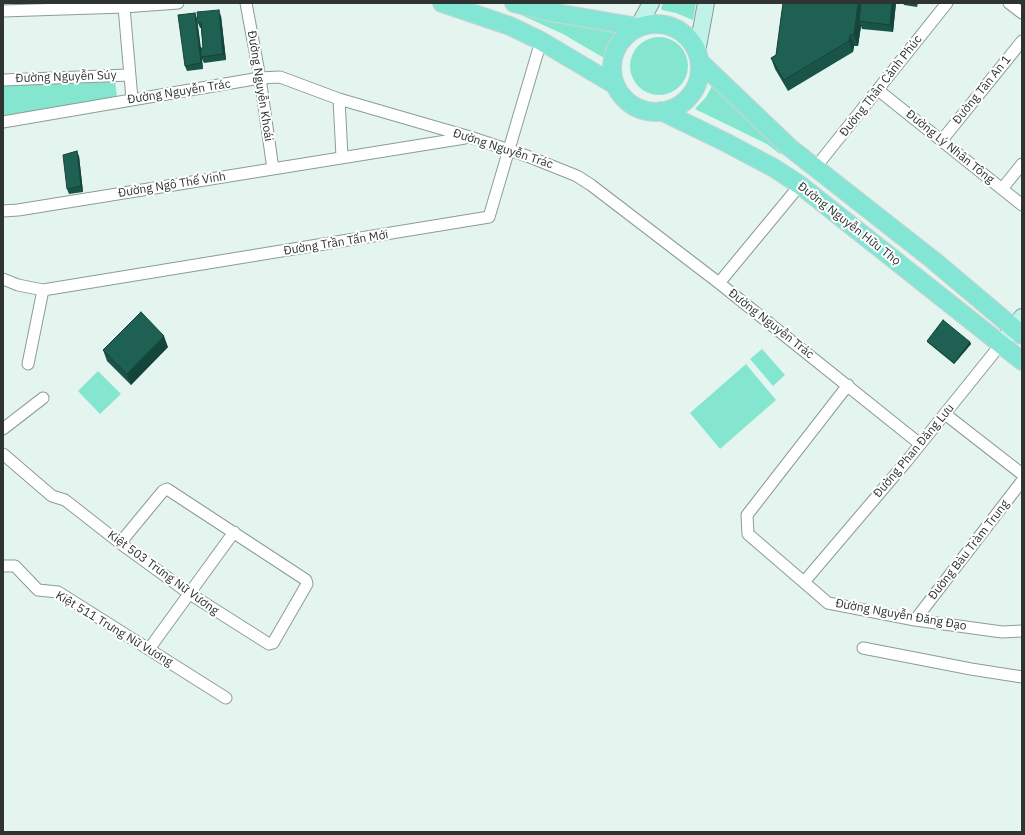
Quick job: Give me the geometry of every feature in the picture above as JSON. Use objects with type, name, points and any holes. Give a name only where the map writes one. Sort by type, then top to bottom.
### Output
[{"type":"main road","points":[[442,3],[510,26],[541,41],[615,85],[623,96],[634,106],[647,111],[661,111],[675,108],[687,99],[696,87],[700,74],[699,57],[694,45],[684,33],[671,26],[656,24],[638,27],[514,3]]},
{"type":"main road","points":[[615,85],[612,70],[614,56],[620,44],[629,33],[638,27]]},
{"type":"main road","name":"Đường Nguyễn Hữu Thọ","points":[[699,57],[789,147],[1019,327]]},
{"type":"main road","name":"Đường Nguyễn Hữu Thọ","points":[[661,111],[774,168],[800,185],[1022,362]]},
{"type":"street","points":[[3,11],[124,7],[178,3]]},
{"type":"street","name":"Đường Nguyễn Khoái","points":[[246,3],[260,78],[273,169]]},
{"type":"street","points":[[638,27],[651,3]]},
{"type":"street","points":[[699,57],[706,3]]},
{"type":"street","name":"Đường Thân Cảnh Phúc","points":[[815,168],[947,3]]},
{"type":"street","points":[[1008,3],[1021,10]]},
{"type":"street","points":[[124,7],[132,99]]},
{"type":"street","name":"Đường Tân An 1","points":[[942,140],[1022,40]]},
{"type":"street","name":"Đường Trần Tấn Mới","points":[[3,280],[18,285],[43,290],[489,218],[541,41]]},
{"type":"street","name":"Đường Nguyễn Súy","points":[[3,80],[129,75]]},
{"type":"street","name":"Đường Nguyễn Trác","points":[[3,122],[260,78],[280,77],[339,100],[470,137],[555,166],[591,185],[719,283],[920,444]]},
{"type":"street","name":"Đường Lý Nhân Tông","points":[[878,90],[1022,205]]},
{"type":"street","points":[[339,100],[342,157]]},
{"type":"street","name":"Đường Ngô Thế Vinh","points":[[3,211],[26,209],[470,137]]},
{"type":"street","points":[[1002,189],[1022,164]]},
{"type":"street","points":[[719,283],[800,185]]},
{"type":"street","points":[[28,364],[43,290]]},
{"type":"street","name":"Đường Phan Đăng Lưu","points":[[804,582],[945,414],[1001,344],[1019,327]]},
{"type":"street","name":"Đường Nguyễn Đăng Đạo","points":[[848,385],[747,515],[748,534],[828,602],[915,620],[1002,632],[1022,631]]},
{"type":"street","points":[[3,429],[43,398]]},
{"type":"street","points":[[945,414],[1022,474]]},
{"type":"street","name":"Kiệt 503 Trưng Nữ Vương","points":[[3,454],[52,496],[65,500],[120,543],[190,594],[271,644],[307,584],[306,580],[234,532]]},
{"type":"street","name":"Đường Bàu Tràm Trung","points":[[915,620],[1022,481]]},
{"type":"street","points":[[120,543],[162,491],[167,489],[234,532],[149,649]]},
{"type":"street","name":"Kiệt 511 Trưng Nữ Vương","points":[[3,566],[15,566],[38,590],[58,592],[226,698]]},
{"type":"street","points":[[862,648],[1022,677]]},
{"type":"green space","points":[[663,3],[696,3],[693,20],[676,13],[662,10],[661,8]]},
{"type":"green space","points":[[520,10],[621,28],[612,46],[609,61],[563,34],[519,14]]},
{"type":"green space","points":[[659,37],[670,39],[680,45],[686,55],[688,66],[686,77],[680,87],[670,93],[659,95],[648,93],[638,87],[632,77],[630,66],[632,55],[638,45],[648,39]]},
{"type":"green space","points":[[115,80],[117,97],[3,116],[3,85]]},
{"type":"green space","points":[[713,84],[744,117],[784,149],[780,154],[767,144],[695,109],[706,97]]},
{"type":"green space","points":[[762,349],[785,375],[773,386],[750,359]]},
{"type":"green space","points":[[746,364],[776,400],[720,449],[690,413]]},
{"type":"green space","points":[[98,371],[121,394],[100,414],[78,391]]},
{"type":"building","points":[[783,3],[858,3],[854,35],[850,35],[849,41],[784,80],[771,58],[776,55]]},
{"type":"building","points":[[861,3],[892,3],[890,25],[859,21]]},
{"type":"building","points":[[219,10],[223,54],[201,57],[201,48],[203,48],[201,22],[198,23],[197,12]]},
{"type":"building","points":[[195,13],[201,63],[185,66],[178,15]]},
{"type":"building","points":[[77,151],[81,186],[67,189],[63,155]]},
{"type":"building","points":[[141,312],[164,336],[127,374],[103,350]]},
{"type":"building","points":[[943,320],[970,342],[954,363],[927,341]]}]
